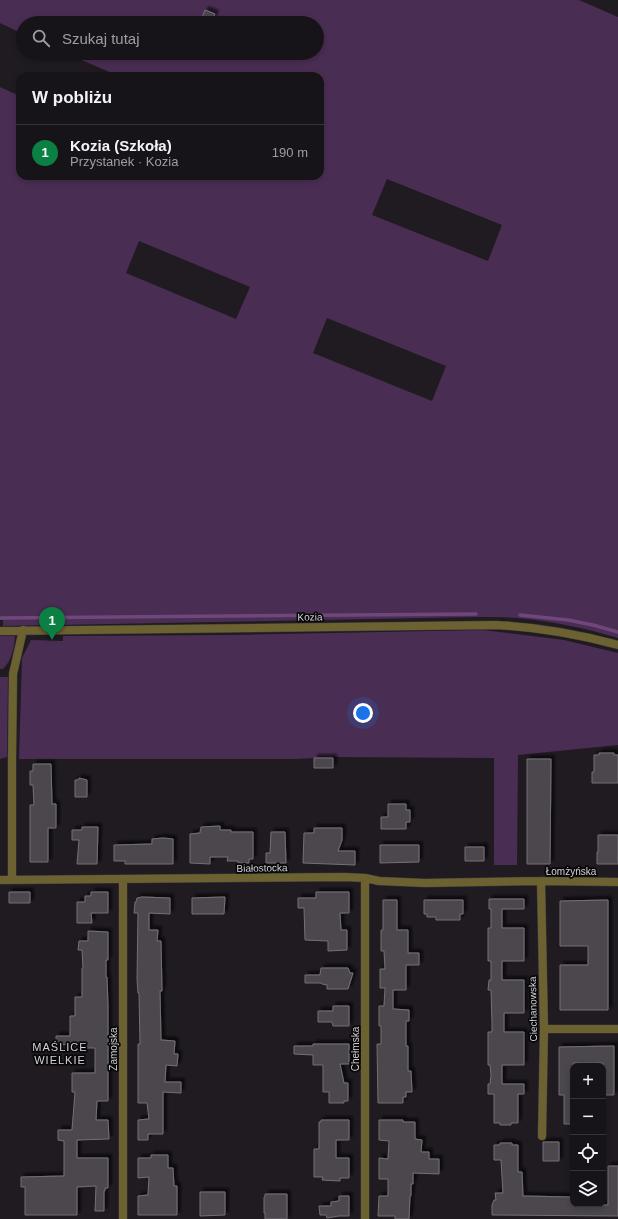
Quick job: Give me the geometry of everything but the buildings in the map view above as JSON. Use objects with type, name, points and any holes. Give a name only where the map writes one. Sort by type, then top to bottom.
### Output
[{"type":"street","name":"Kozia","points":[[0,631],[488,625],[513,626],[556,631],[595,638],[618,645]]},
{"type":"street","points":[[12,879],[13,674],[23,630]]},
{"type":"street","name":"Białostocka","points":[[0,880],[336,877],[425,883],[524,881]]},
{"type":"street","name":"Chełmska","points":[[365,878],[365,1219]]},
{"type":"street","name":"Zamojska","points":[[123,879],[124,1219]]},
{"type":"street","name":"Łomżyńska","points":[[524,881],[618,882]]},
{"type":"street","name":"Ciechanowska","points":[[542,881],[544,1029],[542,1136]]},
{"type":"street","points":[[544,1029],[618,1029]]},
{"type":"shaded area","points":[[0,0],[579,0],[618,17],[618,638],[555,623],[530,619],[497,617],[3,626],[3,620],[0,620],[0,87],[16,94],[16,180],[324,180],[324,72],[110,72],[81,60],[324,60],[324,16],[16,16],[16,31],[0,23]],"holes":[[[387,179],[502,225],[488,261],[372,215]],[[139,241],[250,287],[236,319],[126,273]],[[327,318],[446,366],[432,401],[313,353]]]},
{"type":"shaded area","points":[[483,630],[564,640],[618,653],[618,745],[518,755],[517,865],[494,865],[494,758],[333,757],[295,759],[19,759],[22,658],[31,640],[63,641],[63,636],[232,635]]},
{"type":"shaded area","points":[[0,636],[15,636],[12,654],[9,662],[3,669],[0,669]]},
{"type":"shaded area","points":[[0,677],[8,677],[7,757],[0,759]]},
{"type":"waterway","points":[[0,618],[476,614]]},
{"type":"waterway","points":[[520,615],[568,620],[618,632]]},
{"type":"place","name":"Kozia (Szkoła)","points":[[52,640]]},
{"type":"district","name":"MAŚLICE WIELKIE","points":[[60,1053]]}]
